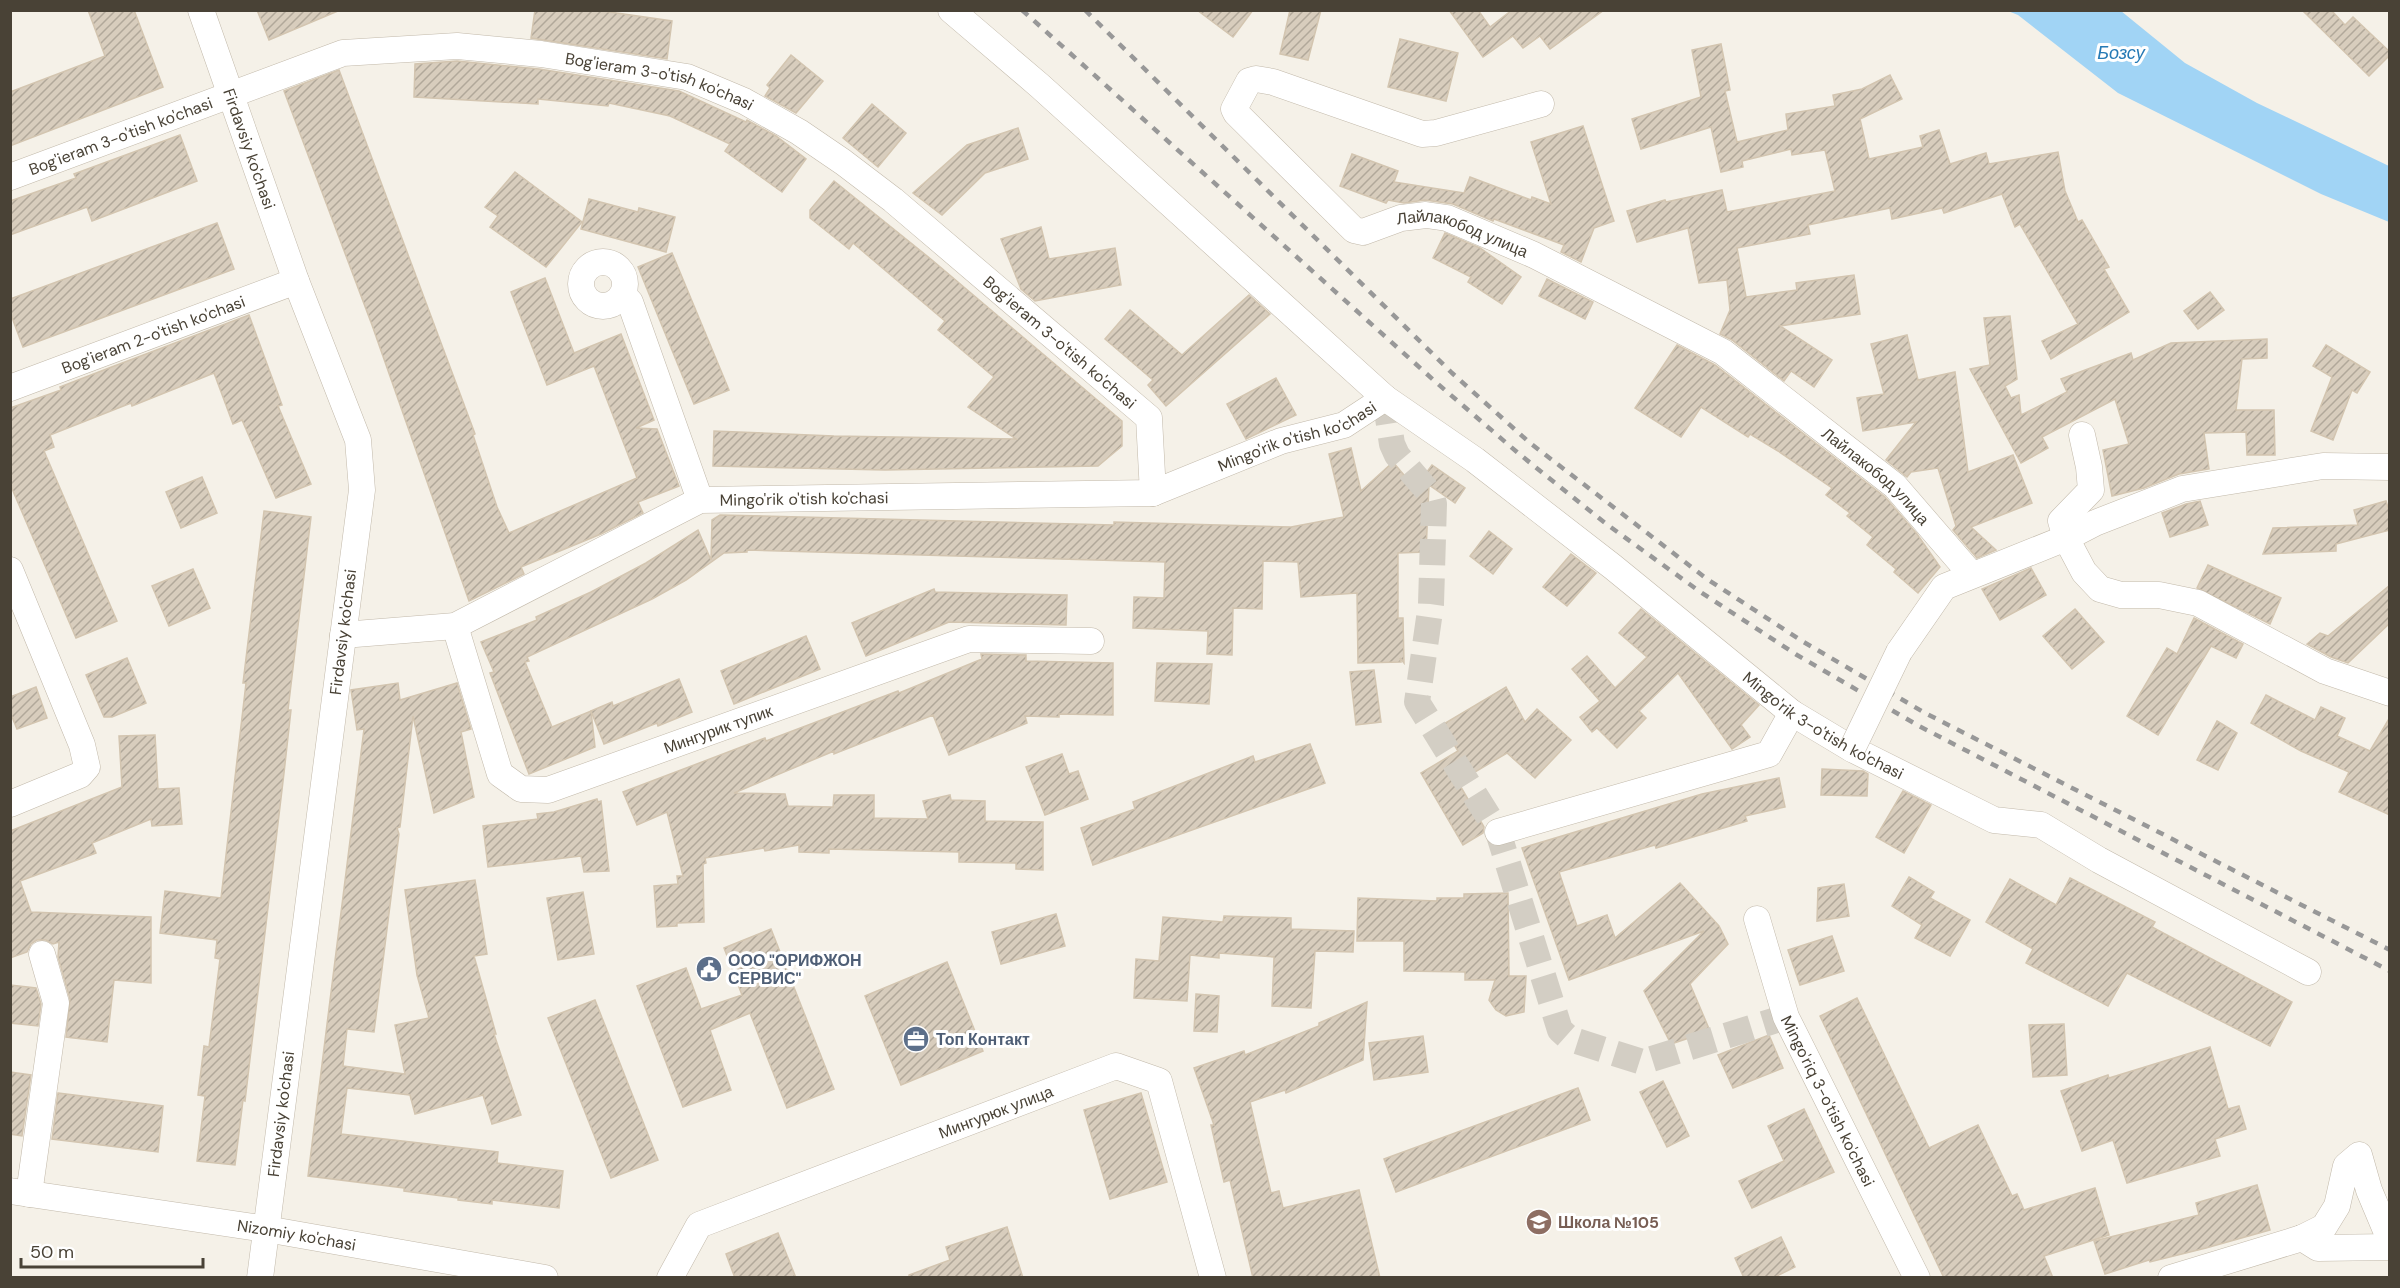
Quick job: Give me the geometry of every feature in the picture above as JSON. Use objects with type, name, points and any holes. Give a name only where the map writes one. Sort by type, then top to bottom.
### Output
[{"type":"street","name":"Firdavsiy ko'chasi","points":[[201,10],[296,281],[358,440],[362,490],[260,1278]]},
{"type":"street","name":"Mingo'rik o'tish ko'chasi","points":[[343,635],[455,626],[700,500],[1153,493],[1281,441],[1344,425],[1385,398],[1040,86],[951,10]]},
{"type":"street","name":"Bog'ieram 3-o'tish ko'chasi","points":[[10,177],[343,53],[457,46],[541,54],[687,77],[744,101],[799,132],[893,200],[1149,418],[1153,493]]},
{"type":"street","name":"Лайлакобод улица","points":[[1541,104],[1436,133],[1422,134],[1274,82],[1257,79],[1249,81],[1234,109],[1354,230],[1363,232],[1401,218],[1426,215],[1447,218],[1534,255],[1723,352],[1895,486],[1971,574]]},
{"type":"street","name":"Bog'ieram 2-o'tish ko'chasi","points":[[10,388],[296,281]]},
{"type":"street","name":"Mingo'rik o'tish ko'chasi","points":[[623,295],[630,302],[700,500]]},
{"type":"street","name":"Mingo'rik 3-o'tish ko'chasi","points":[[1385,398],[1475,460],[1733,663],[1792,713],[1852,749],[1995,820],[2041,825],[2099,860],[2308,972]]},
{"type":"street","points":[[2082,435],[2091,490],[2061,521],[2066,538],[2084,572],[2100,589],[2121,595],[2159,595],[2198,603],[2325,671],[2390,693]]},
{"type":"street","points":[[1852,749],[1899,652],[1944,586],[2182,489],[2323,466],[2390,467]]},
{"type":"street","points":[[10,570],[15,597],[82,745],[87,767],[80,775],[10,804]]},
{"type":"street","name":"Мингурик тупик","points":[[455,626],[500,774],[521,789],[548,790],[969,639],[1091,641]]},
{"type":"street","points":[[1498,832],[1768,754],[1792,713]]},
{"type":"street","name":"Mingo'riq 3-o'tish ko'chasi","points":[[1757,920],[1786,1017],[1917,1278]]},
{"type":"street","points":[[20,1193],[56,1003],[42,954]]},
{"type":"street","name":"Мингурюк улица","points":[[670,1278],[699,1225],[1116,1066],[1158,1081],[1213,1278]]},
{"type":"street","points":[[2171,1278],[2302,1238],[2324,1227],[2337,1206],[2346,1166],[2359,1155],[2369,1190],[2390,1240]]},
{"type":"street","name":"Nizomiy ko'chasi","points":[[20,1193],[266,1229],[545,1278]]},
{"type":"street","points":[[2302,1238],[2318,1248],[2390,1246]]},
{"type":"water","name":"Бозсу","points":[[2008,11],[2121,11],[2185,63],[2257,103],[2389,166],[2389,222],[2321,194],[2118,93],[2018,15]]},
{"type":"building","points":[[88,10],[134,10],[163,87],[10,146],[10,92],[105,56]]},
{"type":"building","points":[[257,10],[338,10],[338,11],[269,40]]},
{"type":"building","points":[[535,10],[596,10],[672,21],[667,59],[531,38]]},
{"type":"building","points":[[1197,10],[1253,10],[1233,37]]},
{"type":"building","points":[[1290,10],[1321,10],[1308,60],[1280,54]]},
{"type":"building","points":[[1449,10],[1478,10],[1490,27],[1512,10],[1604,10],[1550,49],[1540,36],[1523,48],[1513,36],[1483,57]]},
{"type":"building","points":[[2302,10],[2331,10],[2345,25],[2353,17],[2390,52],[2390,55],[2369,76]]},
{"type":"building","points":[[1400,39],[1458,53],[1446,101],[1388,87]]},
{"type":"building","points":[[1721,44],[1730,90],[1725,91],[1737,142],[1788,130],[1786,114],[1835,106],[1833,95],[1862,89],[1890,75],[1902,99],[1860,119],[1869,159],[1923,147],[1920,136],[1939,130],[1950,164],[1986,153],[1989,164],[2058,152],[2065,191],[2078,222],[2082,220],[2109,267],[2104,269],[2129,312],[2051,359],[2042,341],[2078,324],[2020,224],[2015,227],[2002,194],[1944,213],[1942,208],[1892,219],[1890,208],[1808,225],[1810,234],[1737,248],[1746,297],[1797,290],[1796,283],[1854,275],[1860,314],[1780,326],[1832,360],[1814,387],[1791,371],[1784,381],[1732,340],[1720,334],[1730,310],[1727,280],[1699,283],[1688,228],[1637,242],[1627,211],[1665,200],[1666,202],[1722,190],[1727,212],[1835,191],[1825,150],[1792,155],[1791,149],[1742,161],[1743,167],[1721,172],[1711,127],[1641,149],[1632,119],[1701,97],[1692,50]]},
{"type":"building","points":[[791,55],[823,81],[796,113],[765,96],[770,88],[767,85]]},
{"type":"building","points":[[457,61],[539,69],[679,91],[746,122],[747,120],[776,136],[806,159],[782,192],[725,151],[730,144],[670,116],[609,103],[608,106],[538,99],[538,104],[414,97],[415,64]]},
{"type":"building","points":[[339,70],[475,434],[473,435],[497,507],[509,533],[637,478],[594,366],[547,385],[511,292],[545,278],[574,353],[621,334],[654,420],[636,428],[657,429],[679,486],[638,502],[643,513],[601,534],[521,567],[524,574],[469,601],[372,325],[284,91]]},
{"type":"building","points":[[872,104],[906,133],[878,167],[843,138]]},
{"type":"building","points":[[1583,126],[1614,221],[1594,228],[1581,262],[1561,252],[1564,245],[1494,219],[1493,221],[1453,204],[1425,200],[1404,203],[1388,200],[1386,203],[1340,186],[1352,154],[1398,171],[1394,182],[1464,193],[1470,177],[1531,200],[1532,197],[1551,204],[1531,142]]},
{"type":"building","points":[[1018,128],[1028,159],[985,173],[942,215],[913,193],[967,145]]},
{"type":"building","points":[[180,135],[197,181],[92,221],[87,207],[10,235],[10,201],[76,178],[74,174]]},
{"type":"building","points":[[515,172],[582,222],[546,267],[490,227],[498,216],[485,207]]},
{"type":"building","points":[[834,181],[932,260],[1122,421],[1122,446],[1098,466],[885,470],[713,466],[714,431],[834,436],[1016,439],[968,407],[994,377],[938,330],[945,321],[853,243],[849,249],[810,218],[810,210]]},
{"type":"building","points":[[589,199],[638,212],[639,208],[675,217],[666,252],[581,229]]},
{"type":"building","points":[[217,223],[234,269],[23,347],[10,312],[10,299]]},
{"type":"building","points":[[1041,227],[1049,259],[1115,248],[1121,285],[1035,301],[1021,289],[1001,239]]},
{"type":"building","points":[[1445,233],[1480,248],[1521,277],[1502,304],[1468,282],[1471,277],[1433,258]]},
{"type":"building","points":[[672,253],[729,390],[694,404],[638,267]]},
{"type":"building","points":[[1547,279],[1593,302],[1585,319],[1539,296]]},
{"type":"building","points":[[2210,292],[2224,310],[2198,329],[2184,311]]},
{"type":"building","points":[[1249,295],[1270,314],[1166,406],[1148,385],[1153,380],[1105,339],[1130,310],[1182,355]]},
{"type":"building","points":[[249,315],[282,405],[278,406],[311,484],[276,498],[242,420],[233,424],[214,373],[132,406],[131,403],[50,435],[54,447],[44,451],[117,621],[76,638],[10,484],[10,408]]},
{"type":"building","points":[[2010,316],[2017,379],[2005,386],[2011,398],[2019,395],[2021,415],[2067,392],[2061,379],[2131,353],[2133,360],[2171,343],[2267,339],[2267,358],[2242,359],[2236,410],[2274,410],[2275,455],[2247,455],[2246,432],[2204,433],[2209,469],[2179,474],[2144,488],[2112,496],[2103,450],[2129,444],[2115,399],[2042,437],[2048,448],[2021,463],[1970,369],[1990,365],[1984,318]]},
{"type":"building","points":[[1907,335],[1918,380],[1955,372],[1968,472],[2013,455],[2032,503],[1971,527],[1996,550],[1977,558],[1953,530],[1956,526],[1938,468],[1911,472],[1907,477],[1886,460],[1916,422],[1863,431],[1857,398],[1884,394],[1871,344]]},
{"type":"building","points":[[1677,345],[1715,365],[1885,497],[1917,534],[1940,567],[1918,593],[1894,572],[1896,569],[1867,545],[1873,537],[1847,516],[1850,513],[1826,495],[1832,488],[1778,451],[1750,434],[1748,437],[1701,407],[1681,437],[1635,408]]},
{"type":"building","points":[[2326,345],[2370,372],[2357,393],[2352,390],[2333,440],[2311,431],[2332,377],[2313,366]]},
{"type":"building","points":[[1276,378],[1296,415],[1246,439],[1227,404]]},
{"type":"building","points":[[1351,448],[1361,491],[1393,462],[1415,488],[1432,465],[1465,488],[1455,503],[1429,485],[1426,552],[1398,553],[1398,618],[1403,618],[1404,663],[1400,658],[1401,662],[1358,663],[1357,593],[1301,597],[1298,562],[1263,561],[1262,609],[1233,608],[1232,655],[1207,654],[1208,631],[1133,628],[1134,597],[1164,598],[1165,562],[747,550],[747,552],[724,553],[686,580],[652,599],[527,657],[529,661],[525,662],[552,727],[591,711],[595,747],[529,774],[490,673],[494,672],[481,642],[537,620],[536,617],[646,563],[698,530],[711,560],[712,520],[720,515],[1291,527],[1344,517],[1329,454]]},
{"type":"building","points":[[202,477],[217,513],[181,528],[166,492]]},
{"type":"building","points":[[2200,501],[2208,525],[2170,537],[2162,513]]},
{"type":"building","points":[[2386,501],[2390,514],[2390,530],[2336,544],[2336,551],[2263,554],[2273,528],[2358,525],[2354,510]]},
{"type":"building","points":[[264,511],[311,517],[288,710],[291,710],[284,773],[245,1101],[243,1100],[235,1165],[197,1161],[205,1096],[198,1095],[204,1046],[209,1047],[220,959],[215,958],[217,940],[160,933],[165,891],[221,898],[246,683],[243,683]]},
{"type":"building","points":[[1489,531],[1512,549],[1493,574],[1470,556]]},
{"type":"building","points":[[1571,554],[1596,573],[1567,606],[1543,587]]},
{"type":"building","points":[[2208,565],[2281,598],[2270,624],[2197,588]]},
{"type":"building","points":[[2031,568],[2046,595],[2000,620],[1982,589]]},
{"type":"building","points":[[193,569],[210,608],[169,626],[152,586]]},
{"type":"building","points":[[2390,585],[2390,623],[2348,663],[2307,644],[2320,633],[2328,636]]},
{"type":"building","points":[[934,589],[935,592],[1067,595],[1066,625],[949,622],[866,656],[852,623]]},
{"type":"building","points":[[1641,609],[1759,705],[1741,725],[1750,737],[1732,749],[1678,673],[1639,711],[1646,718],[1617,748],[1597,728],[1592,732],[1580,717],[1600,701],[1572,669],[1587,656],[1615,688],[1647,657],[1619,633]]},
{"type":"building","points":[[2075,609],[2104,642],[2072,669],[2043,636]]},
{"type":"building","points":[[2194,618],[2243,644],[2236,658],[2211,646],[2158,735],[2127,716],[2167,648],[2177,654]]},
{"type":"building","points":[[806,636],[820,669],[734,704],[721,671]]},
{"type":"building","points":[[981,654],[1026,655],[1026,661],[1113,663],[1113,715],[1025,716],[1027,723],[949,755],[933,715],[834,754],[834,751],[734,793],[785,794],[788,806],[833,807],[834,795],[874,795],[874,818],[928,819],[923,801],[950,795],[951,800],[985,801],[985,821],[1043,822],[1043,870],[1016,869],[1016,863],[959,862],[959,852],[829,849],[829,853],[799,852],[799,845],[765,851],[764,848],[705,858],[706,863],[703,864],[704,922],[677,923],[677,926],[657,927],[654,886],[678,884],[677,876],[683,876],[667,812],[637,825],[623,792],[765,738],[766,741],[898,691],[899,693],[982,659]]},
{"type":"building","points":[[127,658],[146,703],[112,717],[104,717],[86,675]]},
{"type":"building","points":[[1157,663],[1212,664],[1209,704],[1155,701]]},
{"type":"building","points":[[1374,670],[1381,722],[1356,725],[1350,672]]},
{"type":"building","points":[[679,679],[692,712],[604,744],[591,711],[612,702],[613,706]]},
{"type":"building","points":[[398,683],[400,700],[457,683],[471,729],[461,732],[474,797],[434,813],[413,716],[400,827],[397,828],[399,834],[374,1032],[347,1029],[343,1066],[405,1074],[395,1025],[429,1018],[417,975],[405,890],[475,880],[487,954],[474,956],[496,1034],[494,1034],[521,1115],[492,1124],[483,1095],[415,1114],[410,1095],[347,1088],[341,1134],[498,1152],[497,1163],[563,1171],[559,1208],[492,1200],[492,1204],[458,1200],[458,1198],[404,1191],[404,1188],[308,1176],[364,729],[357,730],[351,690]]},
{"type":"building","points":[[36,687],[47,718],[17,729],[10,712],[10,697]]},
{"type":"building","points":[[1506,687],[1525,722],[1537,709],[1571,740],[1535,778],[1507,753],[1458,782],[1484,827],[1483,833],[1463,845],[1421,773],[1458,751],[1442,725]]},
{"type":"building","points":[[2266,695],[2315,720],[2321,707],[2345,718],[2337,736],[2370,751],[2390,717],[2390,815],[2339,792],[2349,772],[2301,751],[2251,723]]},
{"type":"building","points":[[2217,721],[2237,733],[2218,770],[2197,760]]},
{"type":"building","points":[[155,735],[158,789],[179,788],[182,824],[152,826],[151,819],[92,843],[96,853],[20,881],[31,912],[151,917],[151,983],[114,980],[107,1042],[66,1037],[70,999],[58,957],[59,942],[53,944],[46,940],[37,940],[31,944],[27,952],[10,958],[10,831],[122,787],[119,736]]},
{"type":"building","points":[[1310,744],[1325,783],[1093,865],[1081,828],[1135,809],[1133,802],[1253,756],[1255,762]]},
{"type":"building","points":[[1062,754],[1069,774],[1078,771],[1088,799],[1045,815],[1026,767]]},
{"type":"building","points":[[1822,769],[1863,771],[1868,774],[1867,796],[1821,795]]},
{"type":"building","points":[[1779,778],[1785,807],[1745,816],[1747,821],[1656,848],[1655,845],[1559,872],[1577,926],[1607,915],[1615,938],[1680,883],[1719,926],[1728,944],[1690,984],[1710,1031],[1671,1044],[1644,991],[1704,931],[1569,980],[1522,848],[1702,794]]},
{"type":"building","points":[[1903,791],[1931,805],[1904,853],[1876,837]]},
{"type":"building","points":[[597,799],[598,802],[601,801],[609,871],[584,872],[581,856],[488,867],[483,826],[538,819],[537,814],[554,812]]},
{"type":"building","points":[[1909,877],[1934,892],[1930,898],[1970,920],[1950,956],[1915,938],[1922,925],[1892,906]]},
{"type":"building","points":[[2070,878],[2155,922],[2152,927],[2292,1002],[2270,1046],[2127,973],[2108,1006],[2026,963],[2033,949],[1986,922],[2010,879],[2056,905]]},
{"type":"building","points":[[1844,884],[1849,916],[1817,921],[1818,888]]},
{"type":"building","points":[[583,892],[594,954],[558,960],[547,898]]},
{"type":"building","points":[[1508,893],[1509,976],[1526,976],[1524,1012],[1506,1016],[1496,1010],[1489,1000],[1495,980],[1465,980],[1465,972],[1404,971],[1404,941],[1357,941],[1358,898],[1437,901],[1437,898],[1464,898],[1464,894]]},
{"type":"building","points":[[1056,914],[1065,946],[1001,964],[992,932]]},
{"type":"building","points":[[1224,916],[1291,918],[1291,929],[1354,931],[1353,952],[1315,951],[1311,1008],[1272,1006],[1274,957],[1219,953],[1219,958],[1190,955],[1187,1001],[1134,998],[1136,959],[1159,961],[1163,917],[1223,922]]},
{"type":"building","points":[[771,929],[834,1089],[787,1108],[750,1013],[710,1030],[731,1090],[683,1107],[637,986],[686,968],[701,1009],[742,995],[724,948]]},
{"type":"building","points":[[1832,936],[1844,971],[1800,985],[1788,950]]},
{"type":"building","points":[[947,962],[983,1051],[901,1085],[865,996]]},
{"type":"building","points":[[10,985],[36,988],[41,1004],[38,1026],[10,1023]]},
{"type":"building","points":[[1196,994],[1219,996],[1217,1032],[1194,1031]]},
{"type":"building","points":[[1857,998],[1929,1148],[1978,1125],[2012,1196],[2017,1194],[2024,1210],[2095,1188],[2109,1235],[2044,1256],[2053,1278],[1944,1278],[1820,1016]]},
{"type":"building","points":[[595,1000],[658,1160],[611,1178],[548,1018]]},
{"type":"building","points":[[1367,1002],[1363,1060],[1286,1093],[1285,1090],[1250,1102],[1271,1193],[1279,1191],[1283,1208],[1359,1190],[1380,1278],[1253,1278],[1230,1180],[1224,1182],[1211,1125],[1214,1125],[1194,1068],[1244,1051],[1245,1055],[1319,1026],[1319,1023]]},
{"type":"building","points":[[2064,1024],[2067,1075],[2033,1077],[2029,1025]]},
{"type":"building","points":[[1769,1035],[1783,1068],[1733,1088],[1718,1055]]},
{"type":"building","points":[[1423,1036],[1428,1072],[1374,1080],[1369,1043]]},
{"type":"building","points":[[2210,1047],[2228,1109],[2239,1106],[2246,1129],[2215,1139],[2220,1156],[2127,1183],[2113,1140],[2082,1151],[2061,1091],[2108,1075],[2109,1078]]},
{"type":"building","points":[[10,1072],[31,1075],[22,1136],[10,1134]]},
{"type":"building","points":[[1663,1081],[1689,1136],[1667,1147],[1640,1092]]},
{"type":"building","points":[[1578,1088],[1590,1120],[1396,1192],[1384,1159]]},
{"type":"building","points":[[58,1093],[163,1106],[158,1152],[52,1139]]},
{"type":"building","points":[[1141,1093],[1167,1182],[1110,1199],[1084,1110]]},
{"type":"building","points":[[1804,1109],[1834,1172],[1752,1208],[1739,1181],[1784,1161],[1768,1126]]},
{"type":"building","points":[[2257,1185],[2270,1230],[2150,1262],[2149,1260],[2105,1274],[2094,1241],[2199,1215],[2196,1203]]},
{"type":"building","points":[[1007,1227],[1023,1278],[909,1278],[909,1275],[950,1260],[946,1247]]},
{"type":"building","points":[[778,1233],[796,1278],[735,1278],[726,1254]]},
{"type":"building","points":[[1781,1237],[1795,1267],[1773,1278],[1744,1278],[1735,1258]]},
{"type":"tunnel","points":[[1385,398],[1392,444],[1397,455],[1432,496],[1434,504],[1431,604],[1417,702],[1498,832],[1560,1030],[1570,1039],[1642,1062],[1786,1017]]},
{"type":"railway","points":[[1022,10],[1438,384],[1518,453],[1605,523],[1699,591],[1797,655],[1919,726],[2390,971]]},
{"type":"railway","points":[[1085,10],[1452,373],[1530,443],[1707,579],[1802,641],[1925,713],[2390,950]]},
{"type":"place","name":"ООО \"ОРИФЖОН СЕРВИС\"","points":[[709,969]]},
{"type":"place","name":"Топ Контакт","points":[[916,1039]]},
{"type":"place","name":"Школа №105","points":[[1539,1222]]}]
